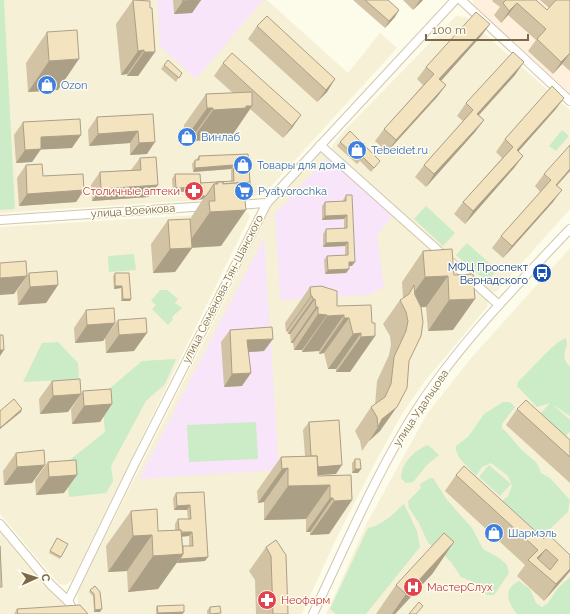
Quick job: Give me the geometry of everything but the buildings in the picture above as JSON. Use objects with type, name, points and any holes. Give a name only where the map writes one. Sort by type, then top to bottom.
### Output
[{"type":"street","name":"улица Семёнова-Тян-Шанского","points":[[68,601],[134,465],[267,202],[455,0]]},
{"type":"street","points":[[461,0],[570,101]]},
{"type":"street","points":[[320,145],[499,305]]},
{"type":"street","points":[[231,205],[267,202]]},
{"type":"street","name":"улица Воейкова","points":[[0,220],[215,206]]},
{"type":"street","name":"улица Удальцова","points":[[313,614],[382,468],[434,385],[499,305],[570,229]]},
{"type":"street","points":[[0,524],[51,585],[68,601],[76,614]]},
{"type":"shaded area","points":[[0,0],[267,0],[348,73],[380,33],[397,48],[265,193],[259,196],[0,213]]},
{"type":"shaded area","points":[[157,0],[263,0],[196,79],[160,46]]},
{"type":"shaded area","points":[[473,0],[570,0],[570,94],[473,5]]},
{"type":"shaded area","points":[[456,16],[466,17],[570,110],[570,209],[497,291],[491,292],[332,149],[333,144],[345,130]]},
{"type":"shaded area","points":[[320,150],[325,151],[488,301],[487,307],[424,382],[402,414],[335,541],[302,614],[83,614],[78,604],[77,592],[231,288],[269,207]]},
{"type":"shaded area","points":[[327,157],[393,216],[377,235],[384,287],[369,295],[280,300],[275,214]]},
{"type":"shaded area","points":[[247,212],[250,216],[72,580],[66,585],[59,584],[0,514],[0,227]]},
{"type":"shaded area","points":[[264,238],[279,470],[139,479],[217,328]]},
{"type":"shaded area","points":[[570,248],[570,607],[564,614],[326,614],[368,521],[427,414],[472,357]]},
{"type":"shaded area","points":[[0,531],[63,603],[69,614],[0,614]]},
{"type":"green space","points":[[0,0],[4,0],[15,209],[0,210]]},
{"type":"green space","points":[[562,130],[569,136],[556,151],[549,146]]},
{"type":"green space","points":[[426,206],[455,233],[443,246],[414,219]]},
{"type":"green space","points":[[467,243],[497,270],[487,282],[456,255]]},
{"type":"green space","points":[[134,254],[136,270],[109,272],[108,256]]},
{"type":"green space","points":[[160,290],[167,290],[178,299],[175,303],[182,308],[172,317],[173,319],[168,325],[152,309],[156,305],[151,301]]},
{"type":"green space","points":[[566,338],[567,345],[565,359],[570,367],[570,416],[552,404],[570,420],[570,431],[565,437],[540,414],[550,403],[537,407],[517,386],[518,382],[549,350],[561,340]]},
{"type":"green space","points":[[58,342],[78,363],[79,379],[23,382],[42,343]]},
{"type":"green space","points":[[176,359],[165,384],[146,401],[111,466],[113,481],[106,493],[69,497],[66,463],[105,432],[102,395],[142,361]]},
{"type":"green space","points":[[503,402],[510,402],[515,407],[502,424],[502,428],[523,451],[536,462],[541,473],[550,478],[570,500],[568,512],[541,537],[502,501],[508,496],[512,486],[508,476],[491,463],[482,467],[476,476],[463,462],[456,450],[456,446],[468,437],[484,414]]},
{"type":"green space","points":[[256,422],[258,459],[189,462],[187,425]]},
{"type":"green space","points":[[428,445],[439,455],[427,465],[413,482],[406,483],[401,478],[403,467],[418,450]]},
{"type":"green space","points":[[489,465],[511,484],[500,496],[479,477]]},
{"type":"green space","points":[[430,478],[433,478],[447,500],[472,528],[483,549],[499,558],[507,565],[509,573],[494,595],[487,595],[478,584],[461,577],[451,562],[440,551],[428,543],[419,523],[409,508],[408,501],[421,488],[420,484]]},
{"type":"green space","points":[[404,504],[417,531],[420,547],[366,614],[336,614],[330,609],[368,528],[383,522]]},
{"type":"green space","points":[[570,577],[570,614],[517,614],[509,601],[508,596],[510,588],[519,581],[530,589],[536,603],[542,607],[548,603],[558,588]]},
{"type":"place","name":"Ozon","points":[[47,85]]},
{"type":"place","name":"Винлаб","points":[[187,137]]},
{"type":"place","name":"Tebeidet.ru","points":[[357,150]]},
{"type":"place","name":"Товары для дома","points":[[243,165]]},
{"type":"place","name":"Столичные аптеки","points":[[194,191]]},
{"type":"place","name":"Pyatyorochka","points":[[244,191]]},
{"type":"place","name":"МФЦ Проспект Вернадского","points":[[542,273]]},
{"type":"place","name":"Шармэль","points":[[494,533]]},
{"type":"place","name":"МастерСлух","points":[[413,587]]},
{"type":"place","name":"Неофарм","points":[[267,600]]}]
